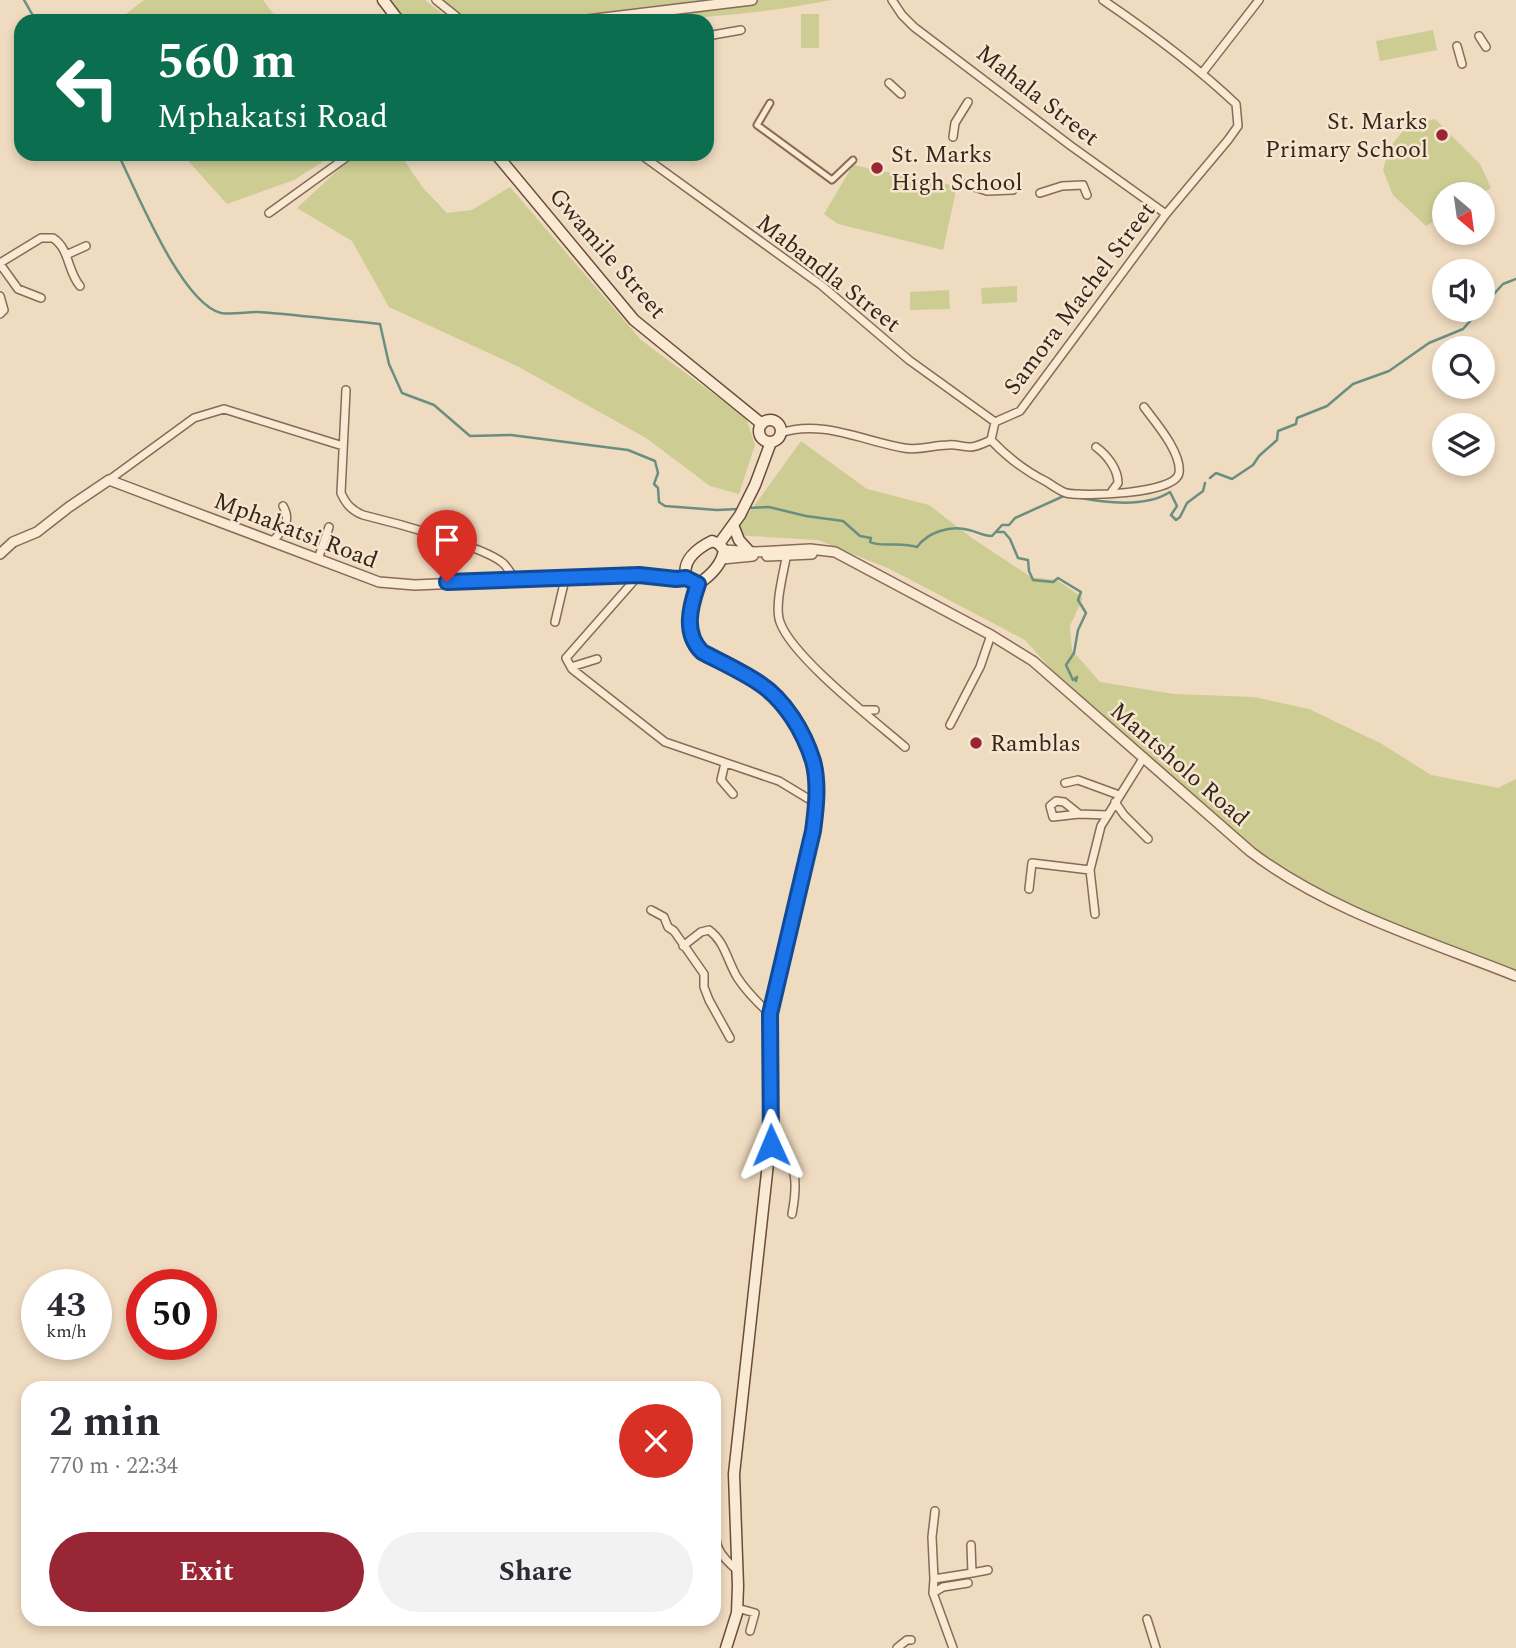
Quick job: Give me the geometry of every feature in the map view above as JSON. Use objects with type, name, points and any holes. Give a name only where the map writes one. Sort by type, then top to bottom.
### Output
[{"type":"main road","points":[[383,0],[394,14]]},
{"type":"main road","name":"Gwamile Street","points":[[502,161],[634,320],[762,424]]},
{"type":"main road","points":[[726,1648],[737,1608],[739,1572],[734,1474],[771,1145],[770,1014],[817,804],[814,763],[799,728],[782,703],[760,684],[702,652],[691,637],[690,618],[698,584],[714,570],[733,525],[755,485],[771,442],[777,439],[780,433],[780,426],[775,421],[768,420],[759,430],[761,437],[771,442]]},
{"type":"main road","points":[[733,525],[739,540],[749,551]]},
{"type":"main road","points":[[698,584],[686,578],[686,566],[693,554],[712,541],[722,551]]},
{"type":"street","points":[[436,0],[453,14]]},
{"type":"street","points":[[637,14],[752,0]]},
{"type":"street","name":"Mahala Street","points":[[892,0],[901,15],[914,27],[1166,214]]},
{"type":"street","name":"Samora Machel Street","points":[[991,440],[995,422],[1020,411],[1166,214],[1238,126],[1237,104],[1203,72],[1103,0]]},
{"type":"street","points":[[1203,72],[1259,0]]},
{"type":"street","points":[[714,35],[741,30]]},
{"type":"street","points":[[1479,36],[1486,47]]},
{"type":"street","points":[[1457,46],[1462,64]]},
{"type":"street","points":[[888,83],[901,94]]},
{"type":"street","points":[[953,137],[955,122],[968,102]]},
{"type":"street","points":[[770,103],[757,125],[832,180],[853,160]]},
{"type":"street","points":[[270,213],[341,161]]},
{"type":"street","name":"Mabandla Street","points":[[650,161],[821,285],[909,360],[995,422]]},
{"type":"street","points":[[965,184],[987,191],[1013,190]]},
{"type":"street","points":[[1040,193],[1075,184],[1083,185],[1087,195]]},
{"type":"street","points":[[41,298],[18,289],[0,263],[44,237],[57,241],[80,286]]},
{"type":"street","points":[[66,255],[86,246]]},
{"type":"street","points":[[0,296],[4,310],[0,314]]},
{"type":"street","points":[[346,390],[341,493],[346,503],[354,511],[486,555],[502,563],[516,581]]},
{"type":"street","points":[[780,433],[796,428],[817,429],[903,448],[922,449],[948,445],[971,447],[991,440],[1006,457],[1024,470],[1066,493],[1145,491],[1169,484],[1178,478],[1180,471],[1170,442],[1144,407]]},
{"type":"street","points":[[0,554],[13,542],[37,532],[194,418],[224,409],[343,446]]},
{"type":"street","points":[[1096,447],[1118,477],[1118,484],[1111,492]]},
{"type":"street","name":"Mphakatsi Road","points":[[109,480],[379,582],[415,585],[639,575],[686,578]]},
{"type":"street","points":[[272,542],[288,521],[288,513],[283,506]]},
{"type":"street","points":[[318,559],[329,527]]},
{"type":"street","name":"Mantsholo Road","points":[[722,551],[787,552]]},
{"type":"street","name":"Mantsholo Road","points":[[722,551],[835,552],[991,635],[1033,661],[1251,852],[1290,880],[1335,903],[1516,976]]},
{"type":"street","points":[[787,552],[778,606],[779,621],[801,654],[905,747]]},
{"type":"street","points":[[639,575],[566,658],[570,667],[665,742],[779,781],[817,804]]},
{"type":"street","points":[[555,622],[565,579]]},
{"type":"street","points":[[950,724],[980,667],[991,635]]},
{"type":"street","points":[[570,667],[597,659]]},
{"type":"street","points":[[861,710],[876,710]]},
{"type":"street","points":[[1095,914],[1090,870],[1101,826],[1144,757]]},
{"type":"street","points":[[725,762],[722,780],[733,794]]},
{"type":"street","points":[[1065,783],[1078,780],[1119,794]]},
{"type":"street","points":[[1115,802],[1129,821],[1148,839]]},
{"type":"street","points":[[1079,814],[1107,815]]},
{"type":"street","points":[[1029,889],[1032,863],[1090,870]]},
{"type":"street","points":[[651,910],[664,917],[668,927],[704,974],[704,987],[709,1000],[730,1038]]},
{"type":"street","points":[[683,946],[701,932],[709,930],[719,938],[737,976],[751,996],[770,1014]]},
{"type":"street","points":[[771,1145],[780,1150],[796,1178],[792,1214]]},
{"type":"street","points":[[935,1511],[932,1544],[934,1596],[953,1648]]},
{"type":"street","points":[[971,1545],[972,1573]]},
{"type":"street","points":[[721,1553],[739,1572]]},
{"type":"street","points":[[934,1579],[988,1570]]},
{"type":"street","points":[[934,1596],[943,1587],[968,1583]]},
{"type":"street","points":[[737,1608],[755,1613],[750,1631]]},
{"type":"street","points":[[1147,1619],[1156,1648]]},
{"type":"street","points":[[897,1648],[911,1640]]},
{"type":"shaded area","points":[[144,0],[263,0],[274,14],[126,14]]},
{"type":"shaded area","points":[[388,0],[425,0],[443,14],[399,14]]},
{"type":"shaded area","points":[[437,0],[831,0],[714,16],[714,14],[454,14]]},
{"type":"shaded area","points":[[801,14],[819,14],[819,48],[801,48]]},
{"type":"shaded area","points":[[1433,30],[1437,50],[1380,61],[1376,41]]},
{"type":"shaded area","points":[[1435,119],[1480,164],[1488,182],[1432,182],[1432,222],[1426,226],[1393,195],[1383,170],[1389,148],[1407,126]]},
{"type":"shaded area","points":[[188,161],[324,161],[294,180],[227,204]]},
{"type":"shaded area","points":[[347,161],[405,161],[423,188],[447,213],[472,210],[510,187],[641,340],[746,418],[755,445],[739,494],[710,486],[646,438],[519,367],[389,307],[352,241],[297,208]]},
{"type":"shaded area","points":[[853,165],[957,186],[943,250],[838,224],[824,214]]},
{"type":"shaded area","points":[[1017,286],[1017,302],[982,304],[981,288]]},
{"type":"shaded area","points":[[949,290],[950,309],[910,310],[910,292]]},
{"type":"shaded area","points":[[801,441],[867,489],[929,505],[972,538],[1031,577],[1057,580],[1083,598],[1070,626],[1072,650],[1100,682],[1174,694],[1254,697],[1309,709],[1382,744],[1431,775],[1498,788],[1516,779],[1516,976],[1335,903],[1290,880],[1084,706],[1025,640],[890,569],[818,540],[733,535]]},
{"type":"waterway","points":[[24,0],[32,14]]},
{"type":"waterway","points":[[121,161],[161,243],[191,289],[206,305],[225,314],[258,312],[380,324],[389,364],[402,393],[434,405],[470,436],[511,435],[628,450],[655,461],[658,473],[654,484],[658,488],[659,502],[665,506],[738,509]]},
{"type":"waterway","points":[[1495,293],[1503,284],[1516,279]]},
{"type":"waterway","points":[[1210,478],[1216,473],[1232,479],[1253,465],[1277,440],[1278,431],[1296,424],[1297,418],[1327,406],[1353,384],[1389,371],[1429,343],[1463,329],[1469,322]]},
{"type":"waterway","points":[[1076,497],[1099,501],[1137,502],[1170,492],[1177,506],[1171,515],[1176,520],[1187,503],[1203,491],[1205,483]]},
{"type":"waterway","points":[[748,508],[769,507],[843,521],[860,536],[871,538],[870,542],[875,544],[917,547],[927,537],[947,529],[962,529],[992,536],[1002,525],[1009,525],[1015,518],[1066,495]]},
{"type":"waterway","points":[[996,532],[1004,532],[1018,558],[1028,560],[1033,580],[1053,582],[1058,578],[1081,592],[1078,600],[1086,613],[1078,630],[1074,653],[1066,665],[1073,680],[1077,677],[1076,681]]},
{"type":"place","name":"St. Marks Primary School","points":[[1442,135]]},
{"type":"place","name":"St. Marks High School","points":[[877,168]]},
{"type":"place","name":"Ramblas","points":[[976,743]]},
{"type":"route","points":[[447,582],[639,575],[686,578],[698,584],[690,618],[691,637],[696,646],[760,684],[782,703],[799,728],[814,763],[817,804],[770,1014],[771,1145]]}]
